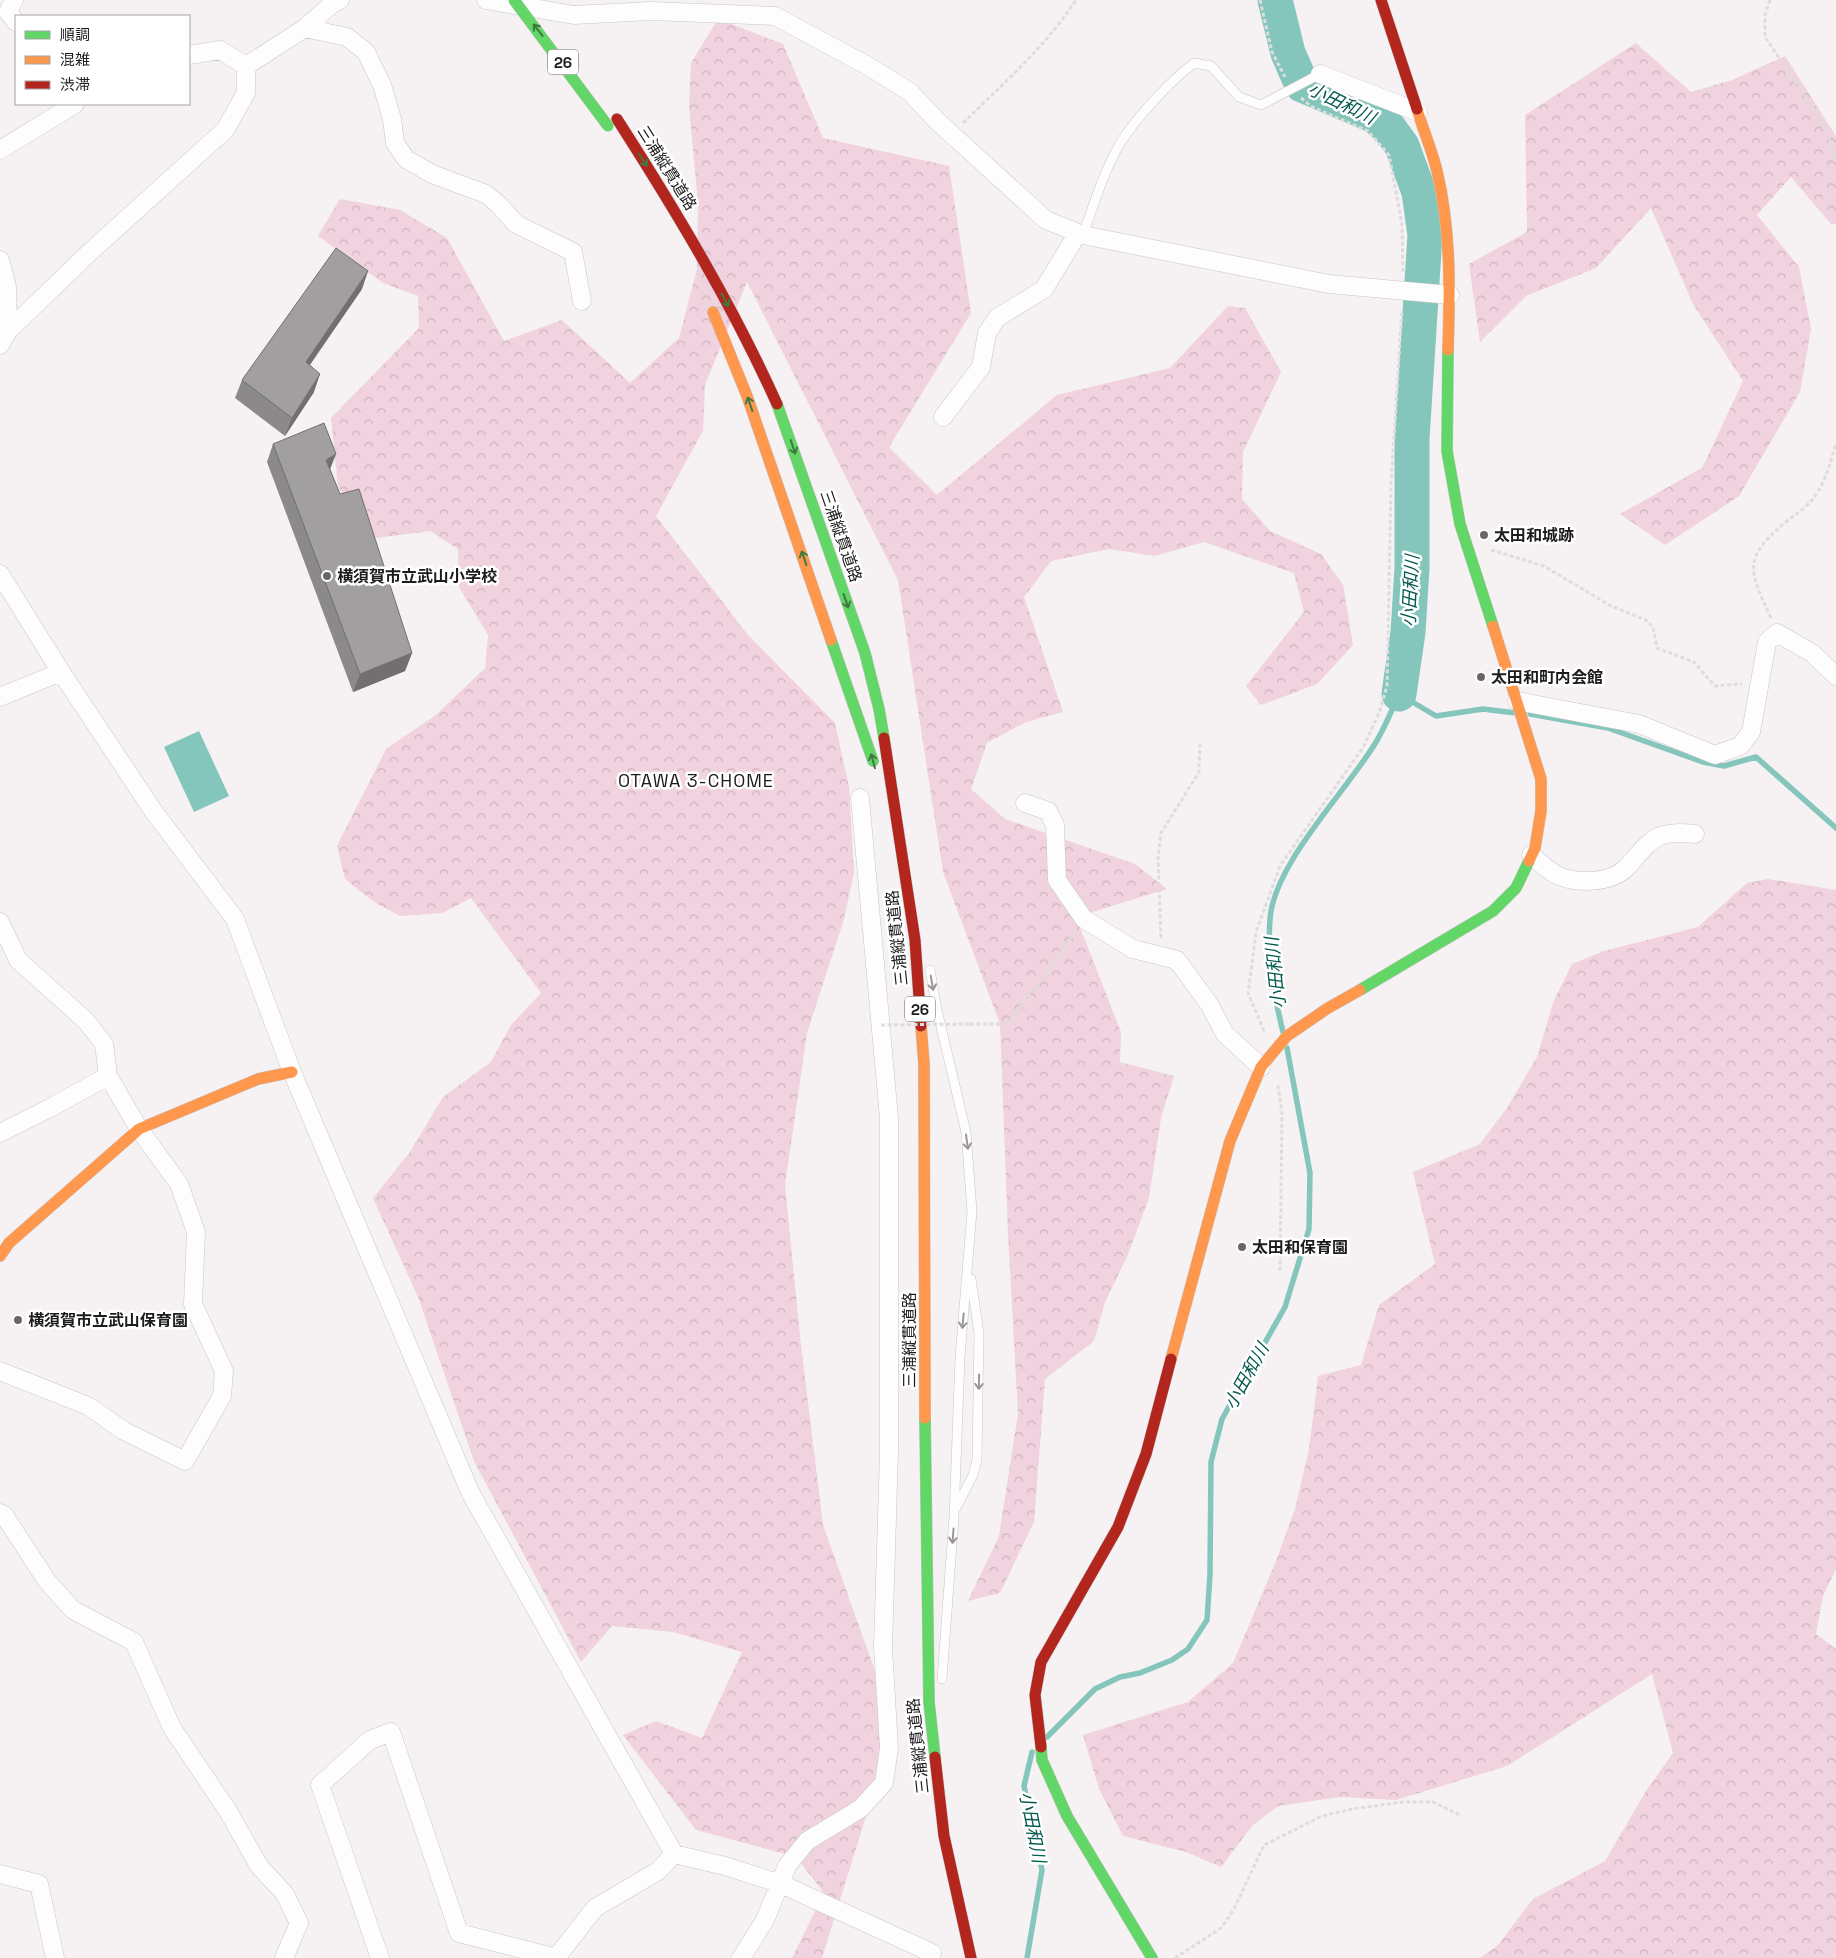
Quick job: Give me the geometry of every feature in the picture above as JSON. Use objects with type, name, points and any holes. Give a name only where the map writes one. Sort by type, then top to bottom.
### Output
[{"type":"main road","name":"三浦縦貫道路","points":[[514,0],[612,122],[673,206],[756,356],[783,418],[865,653],[879,709],[915,940],[924,1064],[925,1543],[929,1702],[944,1836],[971,1958]]},
{"type":"main road","points":[[529,0],[548,24]]},
{"type":"main road","points":[[1152,1958],[1068,1816],[1042,1760],[1034,1695],[1041,1662],[1118,1527],[1146,1454],[1230,1141],[1261,1067],[1287,1036],[1328,1008],[1388,975],[1431,947],[1493,912],[1516,888],[1535,848],[1541,811],[1541,778],[1460,524],[1448,451],[1446,397],[1450,294],[1448,237],[1439,181],[1381,0]]},
{"type":"main road","name":"三浦縦貫道路","points":[[606,104],[612,122],[663,210],[690,262]]},
{"type":"main road","points":[[710,304],[766,451],[866,737],[875,771]]},
{"type":"main road","name":"三浦縦貫道路","points":[[880,788],[904,940],[914,1064],[914,1494]]},
{"type":"main road","points":[[0,1256],[9,1244],[139,1128],[258,1079],[292,1072]]},
{"type":"main road","name":"三浦縦貫道路","points":[[916,1671],[923,1760]]},
{"type":"main road","name":"三浦縦貫道路","points":[[928,1804],[960,1958]]},
{"type":"street","points":[[14,0],[8,12],[15,21]]},
{"type":"street","points":[[246,66],[304,28],[332,4],[340,0]]},
{"type":"street","points":[[486,0],[574,15],[650,6],[775,8],[910,92],[952,134],[1046,220],[1080,234],[1329,284],[1450,294]]},
{"type":"street","points":[[561,0],[574,15]]},
{"type":"street","points":[[304,28],[347,37],[366,52],[382,85],[392,119],[395,143],[406,159],[432,174],[486,194],[500,205],[516,224],[573,252],[582,301]]},
{"type":"street","points":[[190,55],[220,50],[246,66]]},
{"type":"street","points":[[4,338],[90,252],[224,130],[246,93],[246,66]]},
{"type":"street","points":[[1320,74],[1418,112]]},
{"type":"street","points":[[0,150],[74,105]]},
{"type":"street","points":[[943,417],[981,367],[987,333],[997,318],[1044,289],[1080,234]]},
{"type":"street","points":[[0,260],[7,287],[4,338]]},
{"type":"street","points":[[0,574],[61,672],[154,812],[235,919],[292,1072],[471,1494],[674,1854],[725,1866],[781,1884],[932,1953]]},
{"type":"street","points":[[1517,701],[1640,724],[1715,755],[1740,746],[1751,732],[1767,642],[1777,633],[1812,652],[1836,676]]},
{"type":"street","points":[[0,697],[61,672]]},
{"type":"street","points":[[741,1958],[765,1920],[787,1866],[807,1841],[860,1808],[884,1783],[890,1748],[883,1647],[889,1452],[889,1118],[860,798]]},
{"type":"street","points":[[1025,802],[1048,811],[1055,825],[1058,880],[1084,919],[1133,949],[1177,960],[1209,1004],[1225,1034],[1261,1067]]},
{"type":"street","points":[[1531,856],[1558,876],[1570,879],[1596,880],[1607,878],[1625,869],[1644,846],[1660,837],[1673,833],[1695,834]]},
{"type":"street","points":[[0,922],[18,960],[86,1021],[104,1044],[108,1076],[139,1128],[179,1184],[196,1232],[193,1304],[224,1371],[222,1396],[185,1461],[124,1431],[88,1406],[0,1371]]},
{"type":"street","points":[[0,1133],[108,1076]]},
{"type":"street","points":[[0,1513],[4,1515],[47,1581],[73,1610],[134,1642],[172,1728],[228,1811],[258,1866],[285,1894],[299,1923],[284,1958]]},
{"type":"street","points":[[380,1958],[320,1785],[370,1740],[391,1732],[459,1933],[557,1958],[594,1908],[658,1871],[674,1854]]},
{"type":"street","points":[[0,1874],[40,1884],[55,1958]]},
{"type":"lane","points":[[1080,234],[1107,169],[1122,142],[1174,78],[1194,63],[1211,66],[1239,97],[1261,105],[1320,74]]},
{"type":"lane","points":[[894,799],[911,846]]},
{"type":"lane","points":[[928,958],[937,1010],[960,1101],[970,1161],[972,1211],[960,1357],[954,1517],[942,1686]]},
{"type":"lane","points":[[954,1517],[977,1460],[979,1333],[969,1264]]},
{"type":"lane","points":[[958,1854],[971,1958]]},
{"type":"path","points":[[952,134],[1026,61],[1065,17],[1076,0]]},
{"type":"path","points":[[1260,0],[1272,52],[1291,89],[1312,107],[1368,131],[1389,155],[1402,224],[1403,290],[1391,484],[1387,686],[1379,713],[1364,746],[1280,866],[1256,932],[1248,993],[1274,1052],[1282,1112],[1280,1273]]},
{"type":"path","points":[[1770,0],[1764,15],[1765,37],[1825,126],[1836,161]]},
{"type":"path","points":[[1777,633],[1756,585],[1752,568],[1757,550],[1773,533],[1811,502],[1823,484],[1836,443]]},
{"type":"path","points":[[1466,542],[1544,566],[1611,606],[1646,620],[1654,627],[1657,648],[1694,662],[1715,686],[1760,683]]},
{"type":"path","points":[[1162,956],[1158,857],[1161,833],[1199,772],[1200,741]]},
{"type":"path","points":[[881,1025],[1008,1024],[1084,919]]},
{"type":"path","points":[[1174,1958],[1221,1928],[1233,1911],[1264,1845],[1322,1816],[1352,1809],[1403,1802],[1433,1802],[1462,1816]]},
{"type":"green space","points":[[718,19],[783,44],[823,138],[949,166],[971,313],[889,447],[937,495],[1057,395],[1170,368],[1228,306],[1245,308],[1281,372],[1243,452],[1242,499],[1270,531],[1321,554],[1343,585],[1353,645],[1317,684],[1261,705],[1246,686],[1304,612],[1294,573],[1204,542],[1155,556],[1109,549],[1051,561],[1024,597],[1063,712],[1026,722],[987,743],[971,789],[1005,819],[1135,864],[1167,889],[1076,917],[1121,1032],[1120,1062],[1174,1076],[1161,1118],[1149,1198],[1127,1257],[1105,1302],[1094,1341],[1045,1379],[1034,1522],[1000,1593],[968,1601],[999,1536],[1018,1414],[1008,1234],[1000,1024],[943,872],[898,580],[747,282],[705,385],[703,431],[656,516],[748,635],[835,723],[849,787],[854,872],[844,919],[807,1033],[785,1185],[801,1345],[823,1525],[889,1710],[871,1800],[822,1958],[792,1958],[824,1893],[796,1857],[696,1830],[623,1735],[656,1721],[702,1738],[742,1652],[673,1632],[612,1626],[581,1662],[474,1461],[418,1297],[373,1198],[410,1152],[443,1097],[491,1062],[511,1025],[541,993],[471,898],[442,913],[400,916],[374,902],[345,879],[337,846],[386,749],[436,715],[485,668],[488,635],[459,587],[458,549],[430,531],[376,538],[338,487],[331,418],[419,328],[418,296],[383,283],[318,236],[340,199],[400,210],[447,238],[504,341],[562,320],[630,383],[679,338],[697,269],[698,203],[689,107],[691,63]]},
{"type":"green space","points":[[1636,43],[1691,92],[1732,80],[1785,56],[1836,136],[1836,224],[1831,224],[1791,177],[1757,215],[1799,267],[1811,329],[1800,392],[1739,496],[1665,545],[1620,514],[1702,468],[1743,381],[1693,304],[1651,208],[1596,268],[1526,296],[1480,342],[1469,264],[1527,232],[1525,115]]},
{"type":"green space","points":[[1768,879],[1836,890],[1836,1569],[1823,1596],[1816,1634],[1836,1649],[1836,1958],[1480,1958],[1497,1946],[1533,1899],[1605,1861],[1646,1791],[1673,1753],[1652,1674],[1507,1766],[1396,1800],[1340,1797],[1278,1806],[1252,1826],[1221,1867],[1186,1852],[1123,1836],[1099,1789],[1083,1735],[1188,1702],[1233,1663],[1276,1561],[1295,1509],[1309,1449],[1318,1376],[1361,1365],[1379,1305],[1435,1264],[1413,1172],[1480,1144],[1507,1108],[1537,1057],[1554,1000],[1572,964],[1604,951],[1698,927],[1747,883]]},
{"type":"shaded area","points":[[199,731],[229,796],[194,812],[164,747]]},
{"type":"building","points":[[336,248],[368,271],[306,362],[320,374],[292,418],[242,380]]},
{"type":"building","points":[[324,423],[336,454],[326,460],[340,494],[359,489],[412,653],[360,674],[273,444]]},
{"type":"waterway","name":"小田和川","points":[[1275,0],[1288,53],[1302,85],[1375,116],[1389,128],[1402,146],[1419,192],[1425,235],[1412,439],[1412,568],[1408,632],[1399,694]]},
{"type":"waterway","name":"小田和川","points":[[1283,1032],[1270,962],[1270,919],[1275,897],[1284,875],[1298,851],[1376,742],[1399,694],[1436,716],[1483,709],[1516,713]]},
{"type":"waterway","points":[[1530,714],[1608,728],[1703,762],[1724,766],[1756,757],[1836,828]]},
{"type":"waterway","name":"小田和川","points":[[1047,1737],[1095,1689],[1120,1677],[1140,1673],[1172,1660],[1188,1649],[1207,1620],[1210,1574],[1211,1462],[1222,1419],[1285,1307],[1309,1229],[1310,1173],[1287,1048]]},
{"type":"waterway","name":"小田和川","points":[[1027,1958],[1042,1870],[1024,1786],[1032,1752]]},
{"type":"traffic: fast","points":[[514,0],[608,126]]},
{"type":"traffic: fast","points":[[1448,350],[1447,451],[1460,524],[1493,626]]},
{"type":"traffic: fast","points":[[777,404],[865,653],[884,738]]},
{"type":"traffic: fast","points":[[831,640],[873,761]]},
{"type":"traffic: fast","points":[[1360,990],[1493,911],[1516,888],[1529,861]]},
{"type":"traffic: fast","points":[[925,1418],[929,1702],[935,1757]]},
{"type":"traffic: fast","points":[[1041,1747],[1042,1760],[1067,1816],[1152,1958]]},
{"type":"traffic: slow","points":[[1417,109],[1435,163],[1445,215],[1449,283],[1448,350]]},
{"type":"traffic: slow","points":[[713,312],[747,396],[831,640]]},
{"type":"traffic: slow","points":[[1493,626],[1541,779],[1541,811],[1535,848],[1529,861]]},
{"type":"traffic: slow","points":[[1171,1359],[1230,1141],[1261,1067],[1287,1036],[1328,1008],[1360,990]]},
{"type":"traffic: slow","points":[[921,1026],[924,1064],[925,1418]]},
{"type":"traffic: slow","points":[[0,1256],[9,1243],[139,1129],[258,1079],[292,1072]]},
{"type":"traffic: jam","points":[[1381,0],[1417,109]]},
{"type":"traffic: jam","points":[[617,119],[661,188],[702,258],[741,330],[777,404]]},
{"type":"traffic: jam","points":[[884,738],[915,940],[921,1026]]},
{"type":"traffic: jam","points":[[1041,1747],[1035,1695],[1041,1662],[1118,1527],[1146,1454],[1171,1359]]},
{"type":"traffic: jam","points":[[935,1757],[944,1836],[971,1958]]},
{"type":"place","name":"太田和城跡","points":[[1484,535]]},
{"type":"place","name":"横須賀市立武山小学校","points":[[327,576]]},
{"type":"place","name":"太田和町内会館","points":[[1481,677]]},
{"type":"place","name":"太田和保育園","points":[[1242,1247]]},
{"type":"place","name":"横須賀市立武山保育園","points":[[18,1320]]},
{"type":"district","name":"OTAWA 3-CHOME","points":[[696,780]]}]
